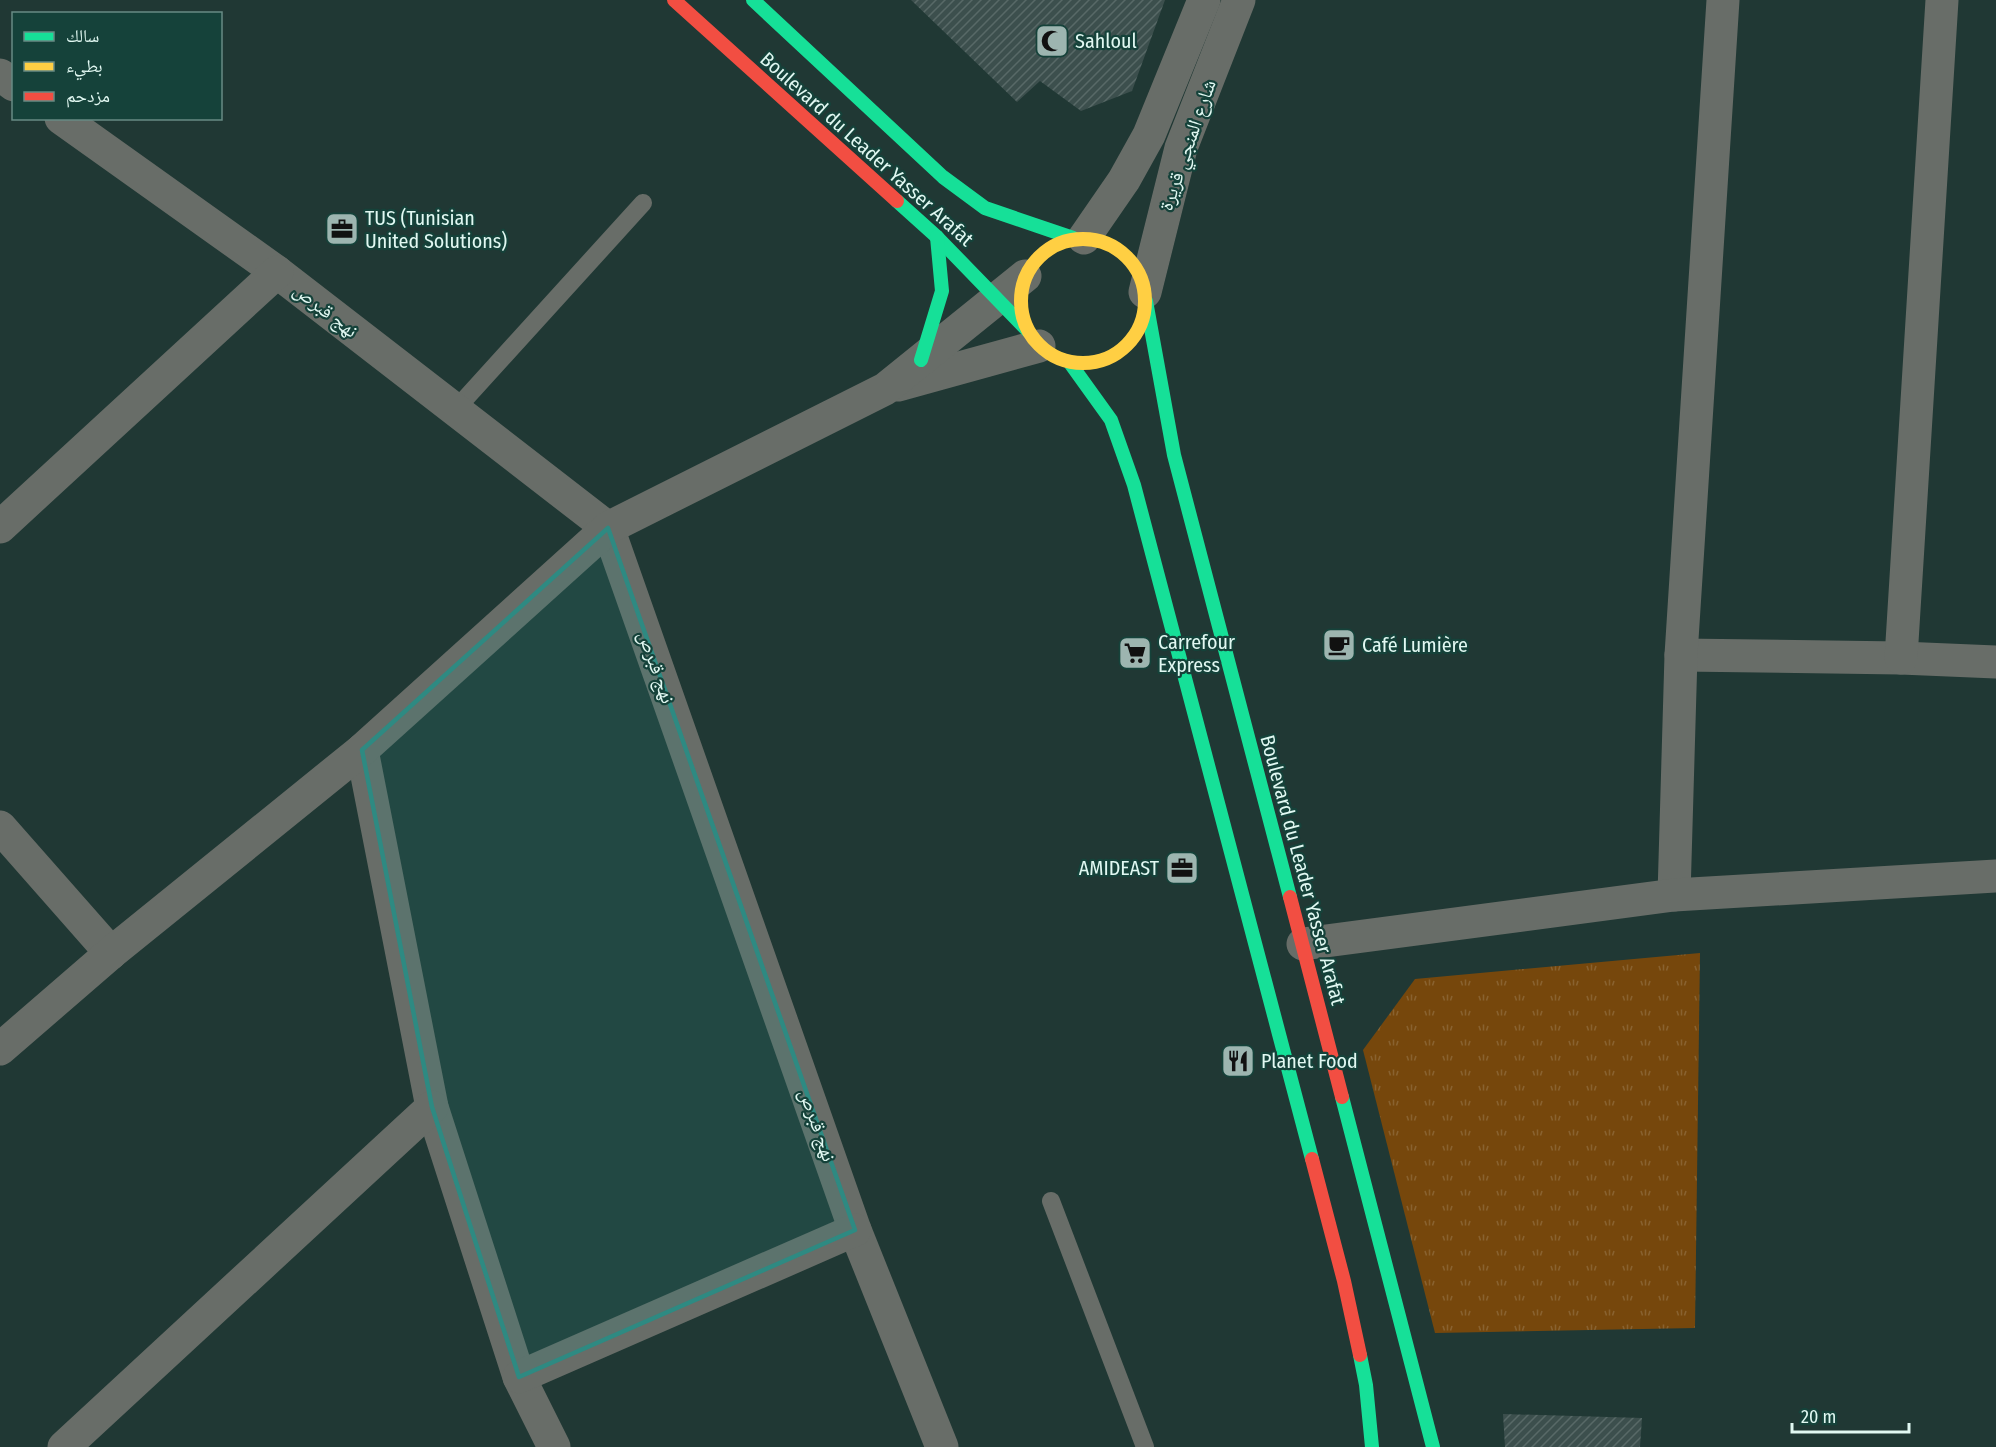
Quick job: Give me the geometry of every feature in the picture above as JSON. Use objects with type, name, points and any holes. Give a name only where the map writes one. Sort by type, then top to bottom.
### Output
[{"type":"main road","name":"Boulevard du Leader Yasser Arafat","points":[[674,0],[937,237],[998,298],[1033,338]]},
{"type":"main road","name":"Boulevard du Leader Yasser Arafat","points":[[768,5],[943,177],[985,208],[1079,238]]},
{"type":"main road","points":[[921,360],[942,291],[937,237]]},
{"type":"main road","points":[[1079,238],[1101,241],[1124,254],[1140,276],[1145,297],[1142,319],[1135,336],[1122,350],[1106,359],[1088,363],[1070,363],[1053,356],[1033,338],[1021,313],[1020,295],[1025,276],[1036,258],[1054,245],[1079,238]]},
{"type":"main road","name":"Boulevard du Leader Yasser Arafat","points":[[1145,297],[1174,455],[1433,1447]]},
{"type":"main road","points":[[1070,363],[1111,420],[1134,485],[1344,1281],[1366,1385],[1372,1447]]},
{"type":"street","name":"شارع المنجي قريرة","points":[[1079,238],[1124,180],[1149,135],[1204,0]]},
{"type":"street","name":"شارع المنجي قريرة","points":[[1145,297],[1181,148],[1239,0]]},
{"type":"street","points":[[1674,895],[1681,655],[1723,0]]},
{"type":"street","points":[[1901,658],[1942,0]]},
{"type":"street","name":"نهج قبرص","points":[[64,120],[277,272],[608,528],[855,1230],[942,1447]]},
{"type":"street","points":[[0,527],[277,272]]},
{"type":"street","points":[[885,389],[1025,276]]},
{"type":"street","points":[[0,1049],[111,953],[362,750],[608,528],[885,389],[1033,338]]},
{"type":"street","points":[[1681,655],[1901,658],[1996,662]]},
{"type":"street","points":[[362,750],[432,1107],[519,1377],[554,1447]]},
{"type":"street","points":[[0,827],[111,953]]},
{"type":"street","points":[[1303,944],[1674,895],[1996,876]]},
{"type":"street","points":[[71,1445],[432,1107]]},
{"type":"street","points":[[519,1377],[855,1230]]},
{"type":"lane","points":[[455,410],[643,203]]},
{"type":"lane","points":[[1051,1202],[1145,1447]]},
{"type":"highlighted area","points":[[608,528],[855,1230],[519,1377],[432,1107],[362,750]]},
{"type":"green space","points":[[1700,953],[1695,1328],[1435,1333],[1363,1050],[1415,979]]},
{"type":"building","name":"Sahloul","points":[[911,0],[1165,0],[1132,91],[1081,111],[1040,81],[1017,102]]},
{"type":"building","points":[[1503,1414],[1642,1418],[1640,1447],[1505,1447]]},
{"type":"traffic: fast","points":[[753,0],[943,177],[985,208],[1073,238]]},
{"type":"traffic: fast","points":[[897,201],[937,237],[1028,331]]},
{"type":"traffic: fast","points":[[921,360],[942,291],[937,237]]},
{"type":"traffic: fast","points":[[1146,301],[1174,455],[1290,897]]},
{"type":"traffic: fast","points":[[1070,363],[1111,420],[1134,485],[1312,1159]]},
{"type":"traffic: fast","points":[[1342,1097],[1433,1447]]},
{"type":"traffic: fast","points":[[1360,1355],[1366,1385],[1372,1447]]},
{"type":"traffic: slow","points":[[1083,239],[1107,243],[1127,257],[1141,277],[1145,301],[1141,325],[1127,345],[1107,359],[1083,363],[1059,359],[1039,345],[1025,325],[1021,301],[1025,277],[1039,257],[1059,243],[1083,239]]},
{"type":"traffic: jam","points":[[674,0],[897,201]]},
{"type":"traffic: jam","points":[[1290,897],[1342,1097]]},
{"type":"traffic: jam","points":[[1312,1159],[1344,1281],[1360,1355]]},
{"type":"place","name":"Sahloul","points":[[1052,41]]},
{"type":"place","name":"TUS (Tunisian United Solutions)","points":[[342,229]]},
{"type":"place","name":"Café Lumière","points":[[1339,645]]},
{"type":"place","name":"Carrefour Express","points":[[1135,653]]},
{"type":"place","name":"AMIDEAST","points":[[1182,868]]},
{"type":"place","name":"Planet Food","points":[[1238,1061]]}]
